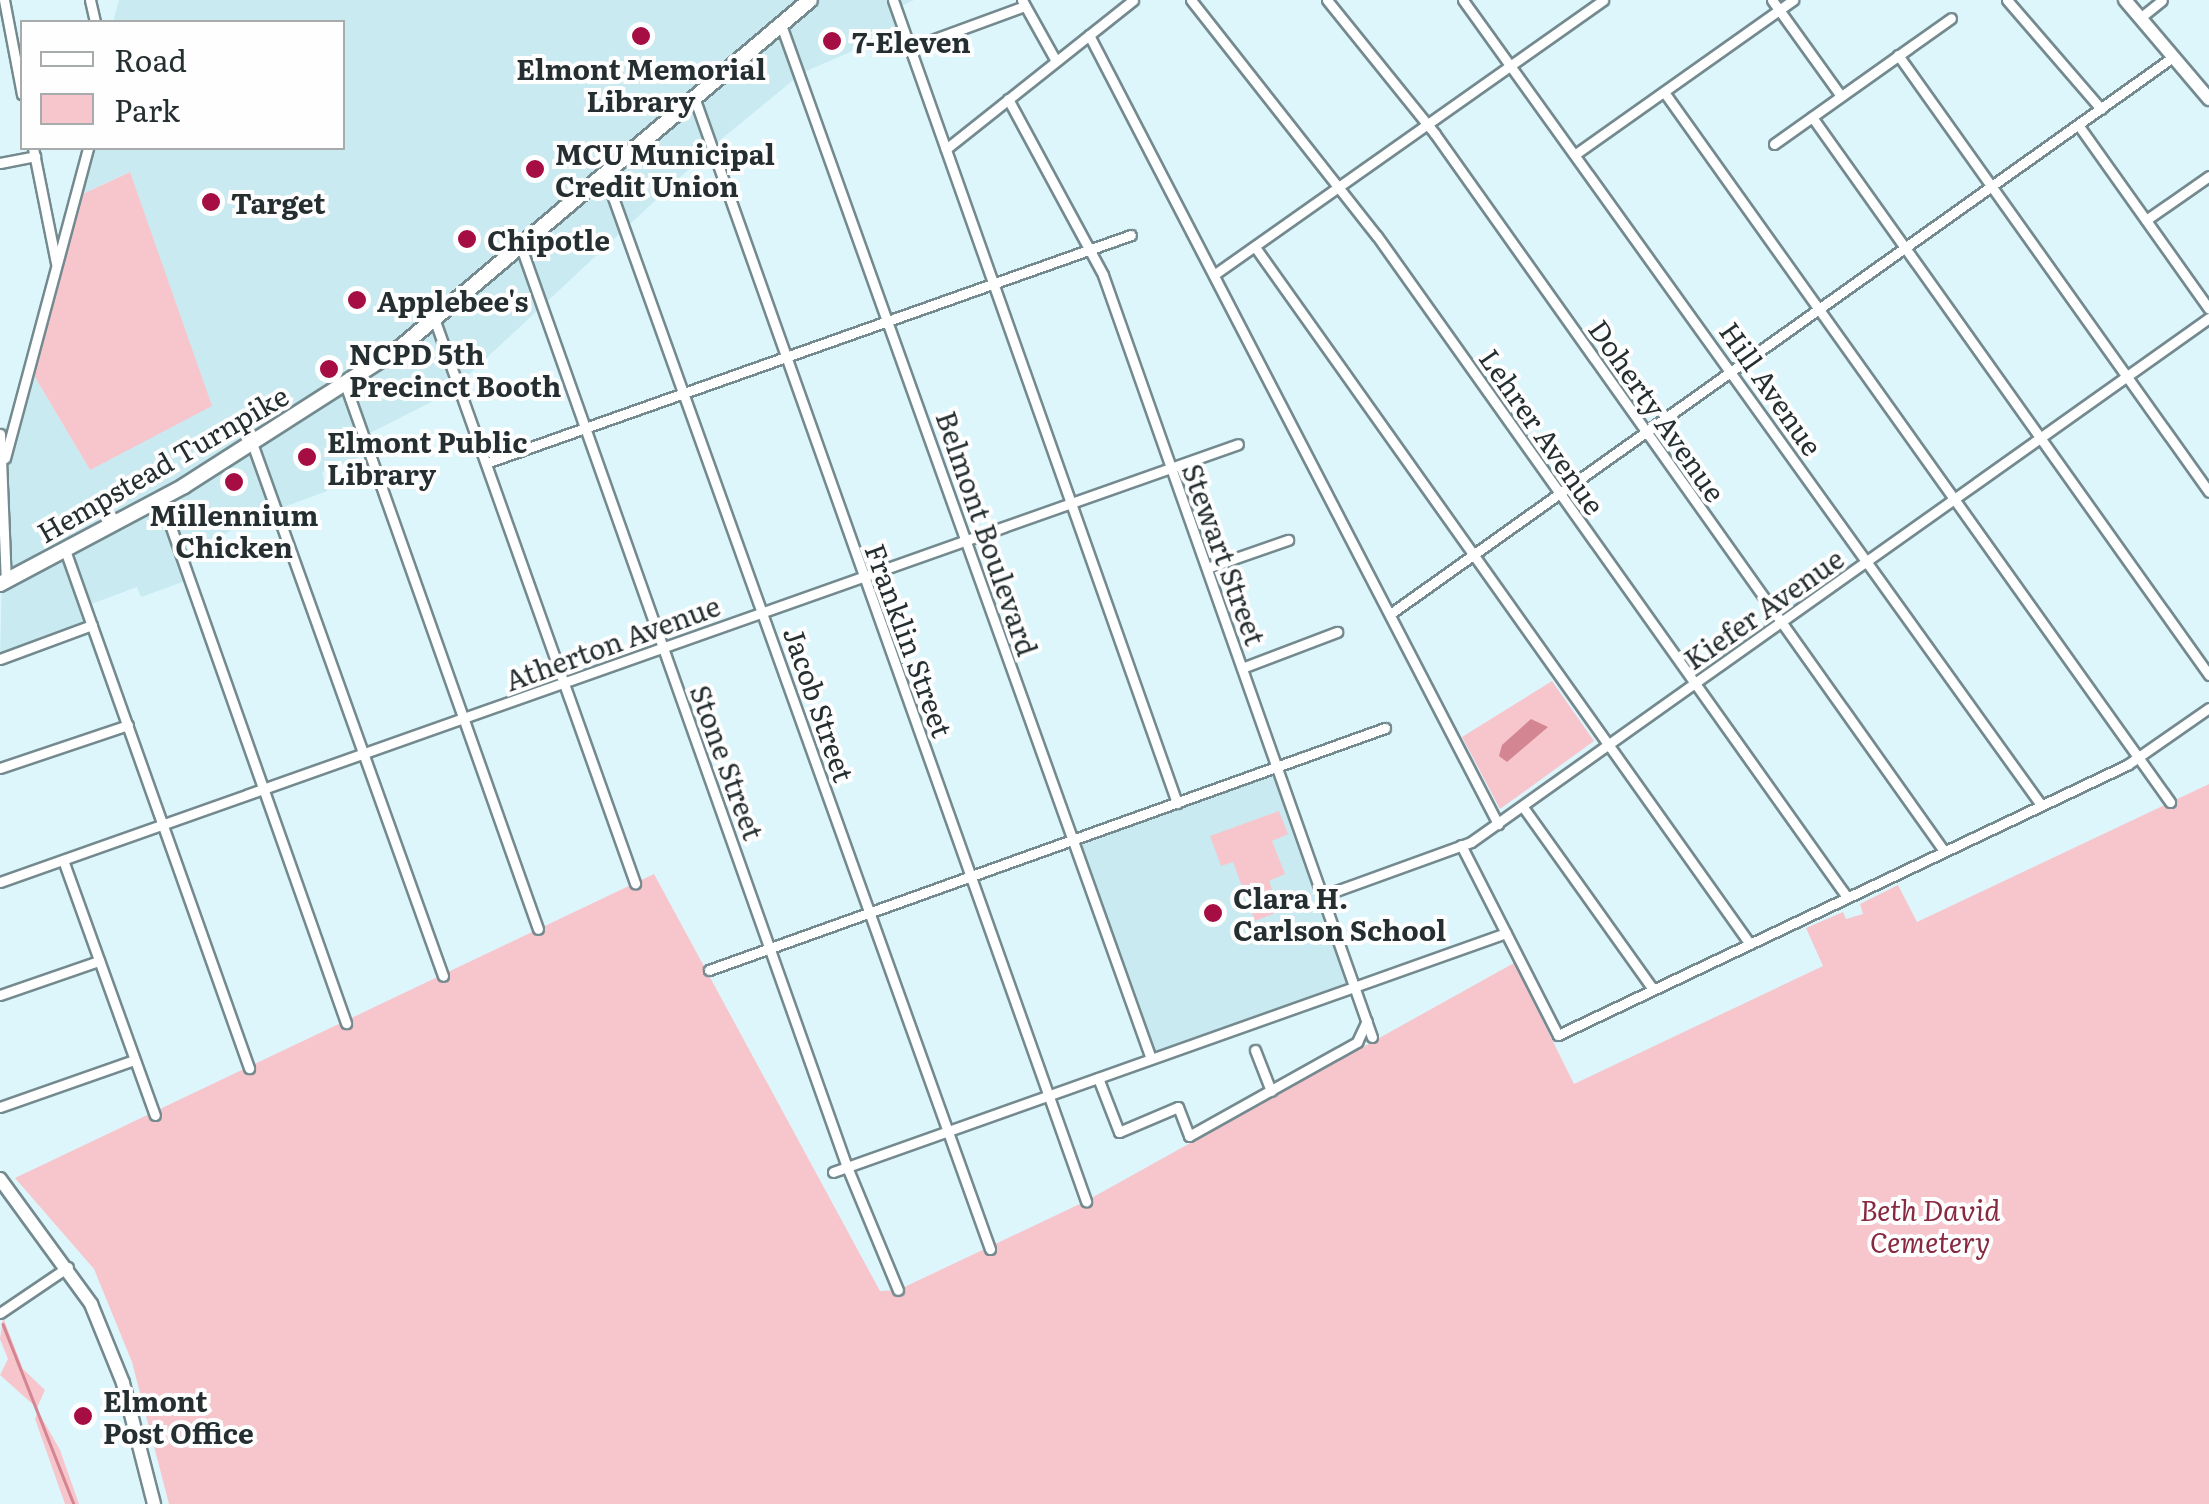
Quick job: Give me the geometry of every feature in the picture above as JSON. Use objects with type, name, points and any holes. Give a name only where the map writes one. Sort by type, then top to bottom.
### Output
[{"type":"main road","name":"Hempstead Turnpike","points":[[3,582],[160,499],[345,384],[435,321],[693,94],[810,0]]},
{"type":"main road","points":[[2124,0],[2209,99]]},
{"type":"main road","points":[[0,1179],[68,1266],[112,1349],[154,1504]]},
{"type":"street","points":[[4,0],[20,84]]},
{"type":"street","points":[[893,0],[1177,803]]},
{"type":"street","points":[[946,149],[1133,0]]},
{"type":"street","name":"Lehrer Avenue","points":[[1191,0],[1340,186],[1847,898]]},
{"type":"street","name":"Doherty Avenue","points":[[1327,0],[1426,125],[1944,851]]},
{"type":"street","name":"Hill Avenue","points":[[1463,0],[1578,153],[2041,805]]},
{"type":"street","points":[[1216,274],[1602,0]]},
{"type":"street","points":[[1772,0],[1840,96]]},
{"type":"street","points":[[1578,153],[1793,0]]},
{"type":"street","points":[[2007,0],[2100,109]]},
{"type":"street","points":[[2140,18],[2162,0]]},
{"type":"street","points":[[910,48],[1023,3],[1056,61]]},
{"type":"street","points":[[1774,144],[1950,18]]},
{"type":"street","name":"Belmont Boulevard","points":[[780,22],[1151,1059]]},
{"type":"street","points":[[1089,35],[1498,824]]},
{"type":"street","points":[[1898,55],[2209,492]]},
{"type":"street","points":[[1390,614],[2173,57]]},
{"type":"street","points":[[2198,85],[2209,75]]},
{"type":"street","points":[[1664,92],[2170,802]]},
{"type":"street","name":"Franklin Street","points":[[693,94],[1086,1201]]},
{"type":"street","name":"Stewart Street","points":[[1008,99],[1088,250],[1171,468],[1372,1036]]},
{"type":"street","points":[[1812,117],[2209,675]]},
{"type":"street","points":[[2078,126],[2209,309]]},
{"type":"street","points":[[5,458],[87,150]]},
{"type":"street","points":[[0,163],[34,152],[56,265]]},
{"type":"street","name":"Jacob Street","points":[[605,175],[990,1250]]},
{"type":"street","points":[[2146,220],[2209,176]]},
{"type":"street","points":[[486,463],[1131,235]]},
{"type":"street","points":[[1255,246],[1750,944]]},
{"type":"street","name":"Stone Street","points":[[521,247],[847,1167],[898,1290]]},
{"type":"street","name":"Kiefer Avenue","points":[[1322,896],[1461,845],[1498,824],[2209,318]]},
{"type":"street","points":[[435,321],[635,883]]},
{"type":"street","points":[[345,384],[538,929]]},
{"type":"street","points":[[0,434],[5,458],[3,582]]},
{"type":"street","points":[[252,443],[443,976]]},
{"type":"street","name":"Atherton Avenue","points":[[0,882],[1238,444]]},
{"type":"street","points":[[160,499],[346,1023]]},
{"type":"street","points":[[1206,568],[1288,540]]},
{"type":"street","points":[[65,550],[249,1068]]},
{"type":"street","points":[[0,659],[92,625]]},
{"type":"street","points":[[1242,668],[1337,632]]},
{"type":"street","points":[[1461,845],[1558,1034],[2138,758],[2209,708]]},
{"type":"street","points":[[0,768],[128,725]]},
{"type":"street","points":[[709,970],[1386,728]]},
{"type":"street","points":[[1523,807],[1653,989]]},
{"type":"street","points":[[63,860],[155,1115]]},
{"type":"street","points":[[834,1172],[1506,934]]},
{"type":"street","points":[[0,995],[99,961]]},
{"type":"street","points":[[1098,1078],[1119,1132],[1178,1108],[1189,1136],[1357,1042],[1367,1021]]},
{"type":"street","points":[[1255,1050],[1271,1091]]},
{"type":"street","points":[[0,1107],[134,1060]]},
{"type":"street","points":[[0,1313],[68,1266]]},
{"type":"shaded area","points":[[119,0],[914,0],[896,9],[903,29],[802,73],[719,141],[449,393],[364,436],[369,453],[322,472],[327,491],[249,520],[193,553],[188,580],[141,597],[137,587],[86,606],[92,625],[0,659],[5,458],[29,367],[90,470],[129,172],[74,198],[87,150],[345,150],[345,20],[114,20]]},
{"type":"shaded area","points":[[1531,719],[1548,727],[1507,762],[1499,756],[1502,745]]},
{"type":"shaded area","name":"Clara H. Carlson School","points":[[1274,772],[1347,985],[1151,1052],[1077,840]]},
{"type":"green space","points":[[130,172],[212,406],[90,470],[29,367],[74,198]]},
{"type":"green space","points":[[1552,681],[1594,741],[1500,809],[1462,737]]},
{"type":"green space","name":"Beth David Cemetery","points":[[2209,784],[2209,1504],[169,1504],[132,1362],[94,1269],[15,1178],[654,874],[880,1291],[898,1290],[1086,1201],[1514,963],[1574,1084],[1823,966],[1806,928],[1843,912],[1846,919],[1863,914],[1860,904],[1898,885],[1917,922]]},
{"type":"green space","points":[[1279,811],[1288,834],[1272,841],[1285,874],[1269,881],[1280,911],[1255,921],[1233,862],[1221,866],[1210,836]]},
{"type":"green space","points":[[3,1317],[23,1369],[45,1390],[37,1408],[0,1375],[8,1359],[0,1339]]},
{"type":"green space","points":[[38,1411],[60,1450],[79,1504],[65,1504],[35,1419]]},
{"type":"waterway","points":[[3,1324],[74,1504]]},
{"type":"place","name":"Elmont Memorial Library","points":[[641,36]]},
{"type":"place","name":"7-Eleven","points":[[832,41]]},
{"type":"place","name":"MCU Municipal Credit Union","points":[[535,169]]},
{"type":"place","name":"Target","points":[[211,202]]},
{"type":"place","name":"Chipotle","points":[[467,239]]},
{"type":"place","name":"Applebee's","points":[[357,300]]},
{"type":"place","name":"NCPD 5th Precinct Booth","points":[[329,369]]},
{"type":"place","name":"Elmont Public Library","points":[[307,457]]},
{"type":"place","name":"Millennium Chicken","points":[[234,482]]},
{"type":"place","name":"Clara H. Carlson School","points":[[1213,913]]},
{"type":"place","name":"Elmont Post Office","points":[[83,1416]]}]
